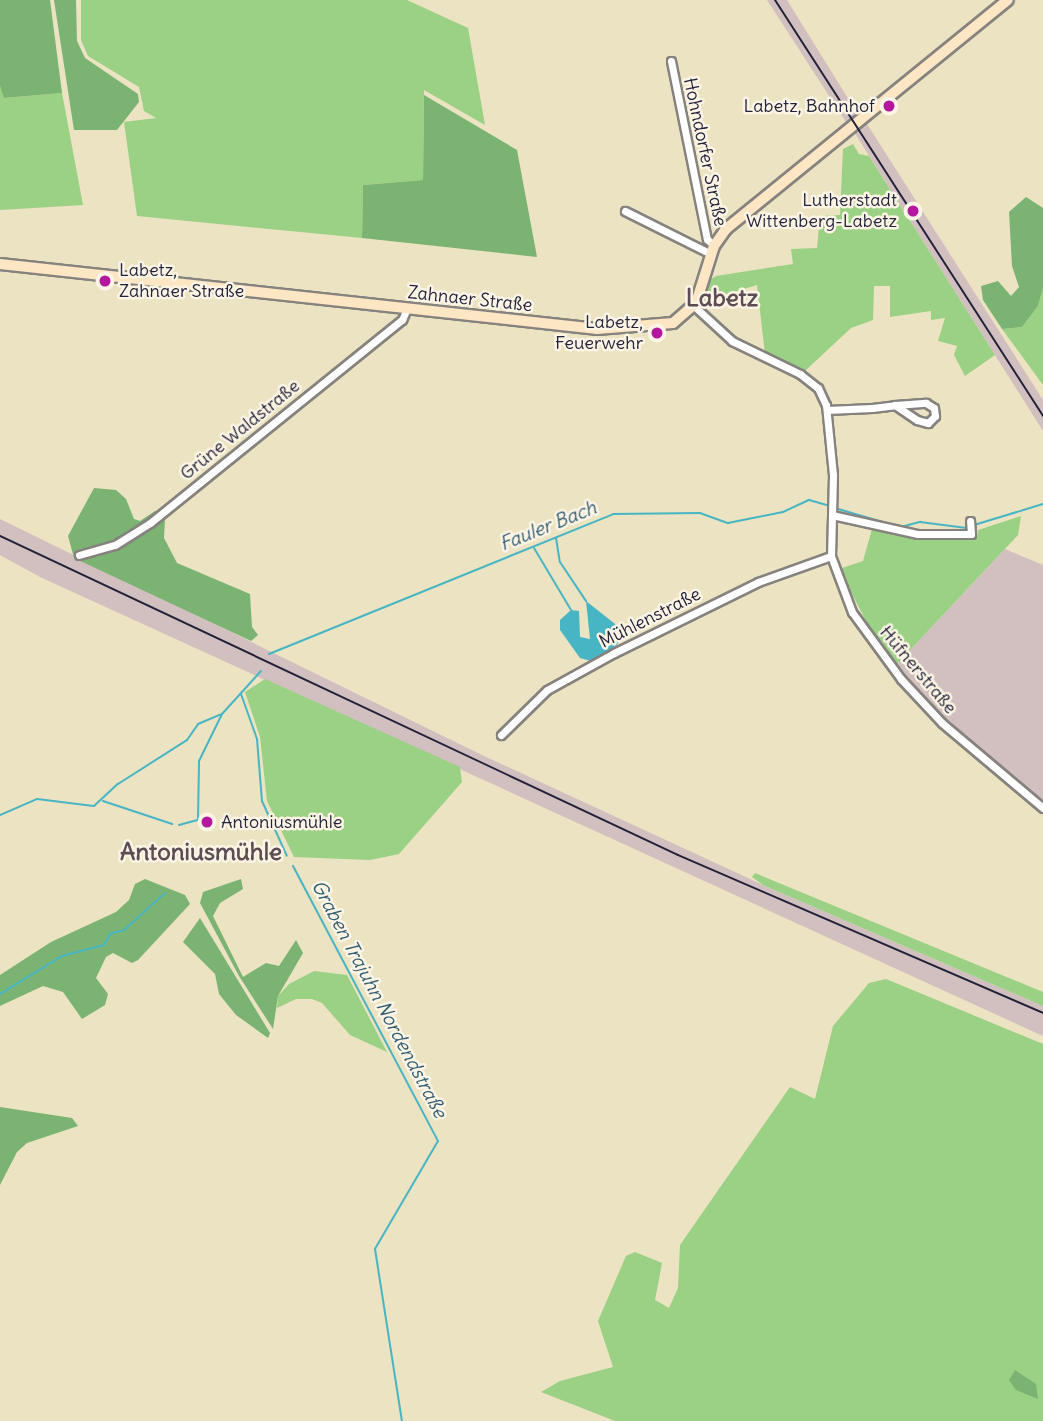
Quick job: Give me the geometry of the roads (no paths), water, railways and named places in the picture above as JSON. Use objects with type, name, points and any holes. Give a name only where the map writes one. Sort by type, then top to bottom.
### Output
[{"type":"main road","points":[[694,306],[712,250],[726,229],[1008,0]]},
{"type":"main road","name":"Zahnaer Straße","points":[[0,264],[620,330],[673,323],[694,306]]},
{"type":"street","name":"Hohndorfer Straße","points":[[671,61],[712,250]]},
{"type":"street","points":[[625,211],[712,250]]},
{"type":"street","name":"Hüfnerstraße","points":[[694,306],[732,341],[806,378],[821,393],[827,411],[833,500],[831,556],[852,612],[901,679],[972,752],[1043,808]]},
{"type":"street","name":"Grüne Waldstraße","points":[[79,555],[115,545],[150,523],[402,320],[407,309]]},
{"type":"street","points":[[827,411],[895,405],[926,403],[934,408],[935,416],[928,423],[895,405]]},
{"type":"street","points":[[832,513],[892,532],[952,536],[973,533],[970,521]]},
{"type":"street","name":"Mühlenstraße","points":[[501,734],[547,690],[614,653],[734,593],[831,556]]},
{"type":"water","points":[[586,601],[624,631],[617,645],[591,661],[580,658],[560,630],[560,620],[571,610],[579,611],[580,637],[590,639]]},
{"type":"waterway","name":"Fauler Bach","points":[[269,654],[613,514],[700,513],[728,523],[783,512],[809,500],[830,506]]},
{"type":"waterway","name":"Fauler Bach","points":[[974,525],[1043,504]]},
{"type":"waterway","name":"Fauler Bach","points":[[835,508],[886,523]]},
{"type":"waterway","name":"Fauler Bach","points":[[901,527],[920,522],[967,528]]},
{"type":"waterway","points":[[556,538],[560,562],[586,601]]},
{"type":"waterway","points":[[534,548],[571,610]]},
{"type":"waterway","name":"Fauler Bach","points":[[0,815],[37,799],[94,806],[118,784],[187,740],[198,724],[222,714],[261,671]]},
{"type":"waterway","name":"Graben Trajuhn Nordendstraße","points":[[241,694],[257,739],[262,801],[287,856]]},
{"type":"waterway","points":[[179,825],[198,820],[199,761],[222,714]]},
{"type":"waterway","points":[[103,801],[172,824]]},
{"type":"waterway","name":"Graben Trajuhn Nordendstraße","points":[[293,866],[438,1141],[375,1249],[402,1421]]},
{"type":"waterway","points":[[0,994],[62,956],[104,945],[110,934],[124,930],[165,893]]},
{"type":"railway","points":[[775,0],[1043,416]]},
{"type":"railway","points":[[0,536],[678,855],[1043,1013]]},
{"type":"place","name":"Labetz, Bahnhof","points":[[889,106]]},
{"type":"place","name":"Lutherstadt Wittenberg-Labetz","points":[[913,211]]},
{"type":"place","name":"Labetz, Zahnaer Straße","points":[[105,281]]},
{"type":"place","name":"Labetz, Feuerwehr","points":[[657,333]]},
{"type":"place","name":"Antoniusmühle","points":[[207,822]]},
{"type":"district","name":"Labetz","points":[[722,298]]},
{"type":"district","name":"Antoniusmühle","points":[[201,852]]}]
